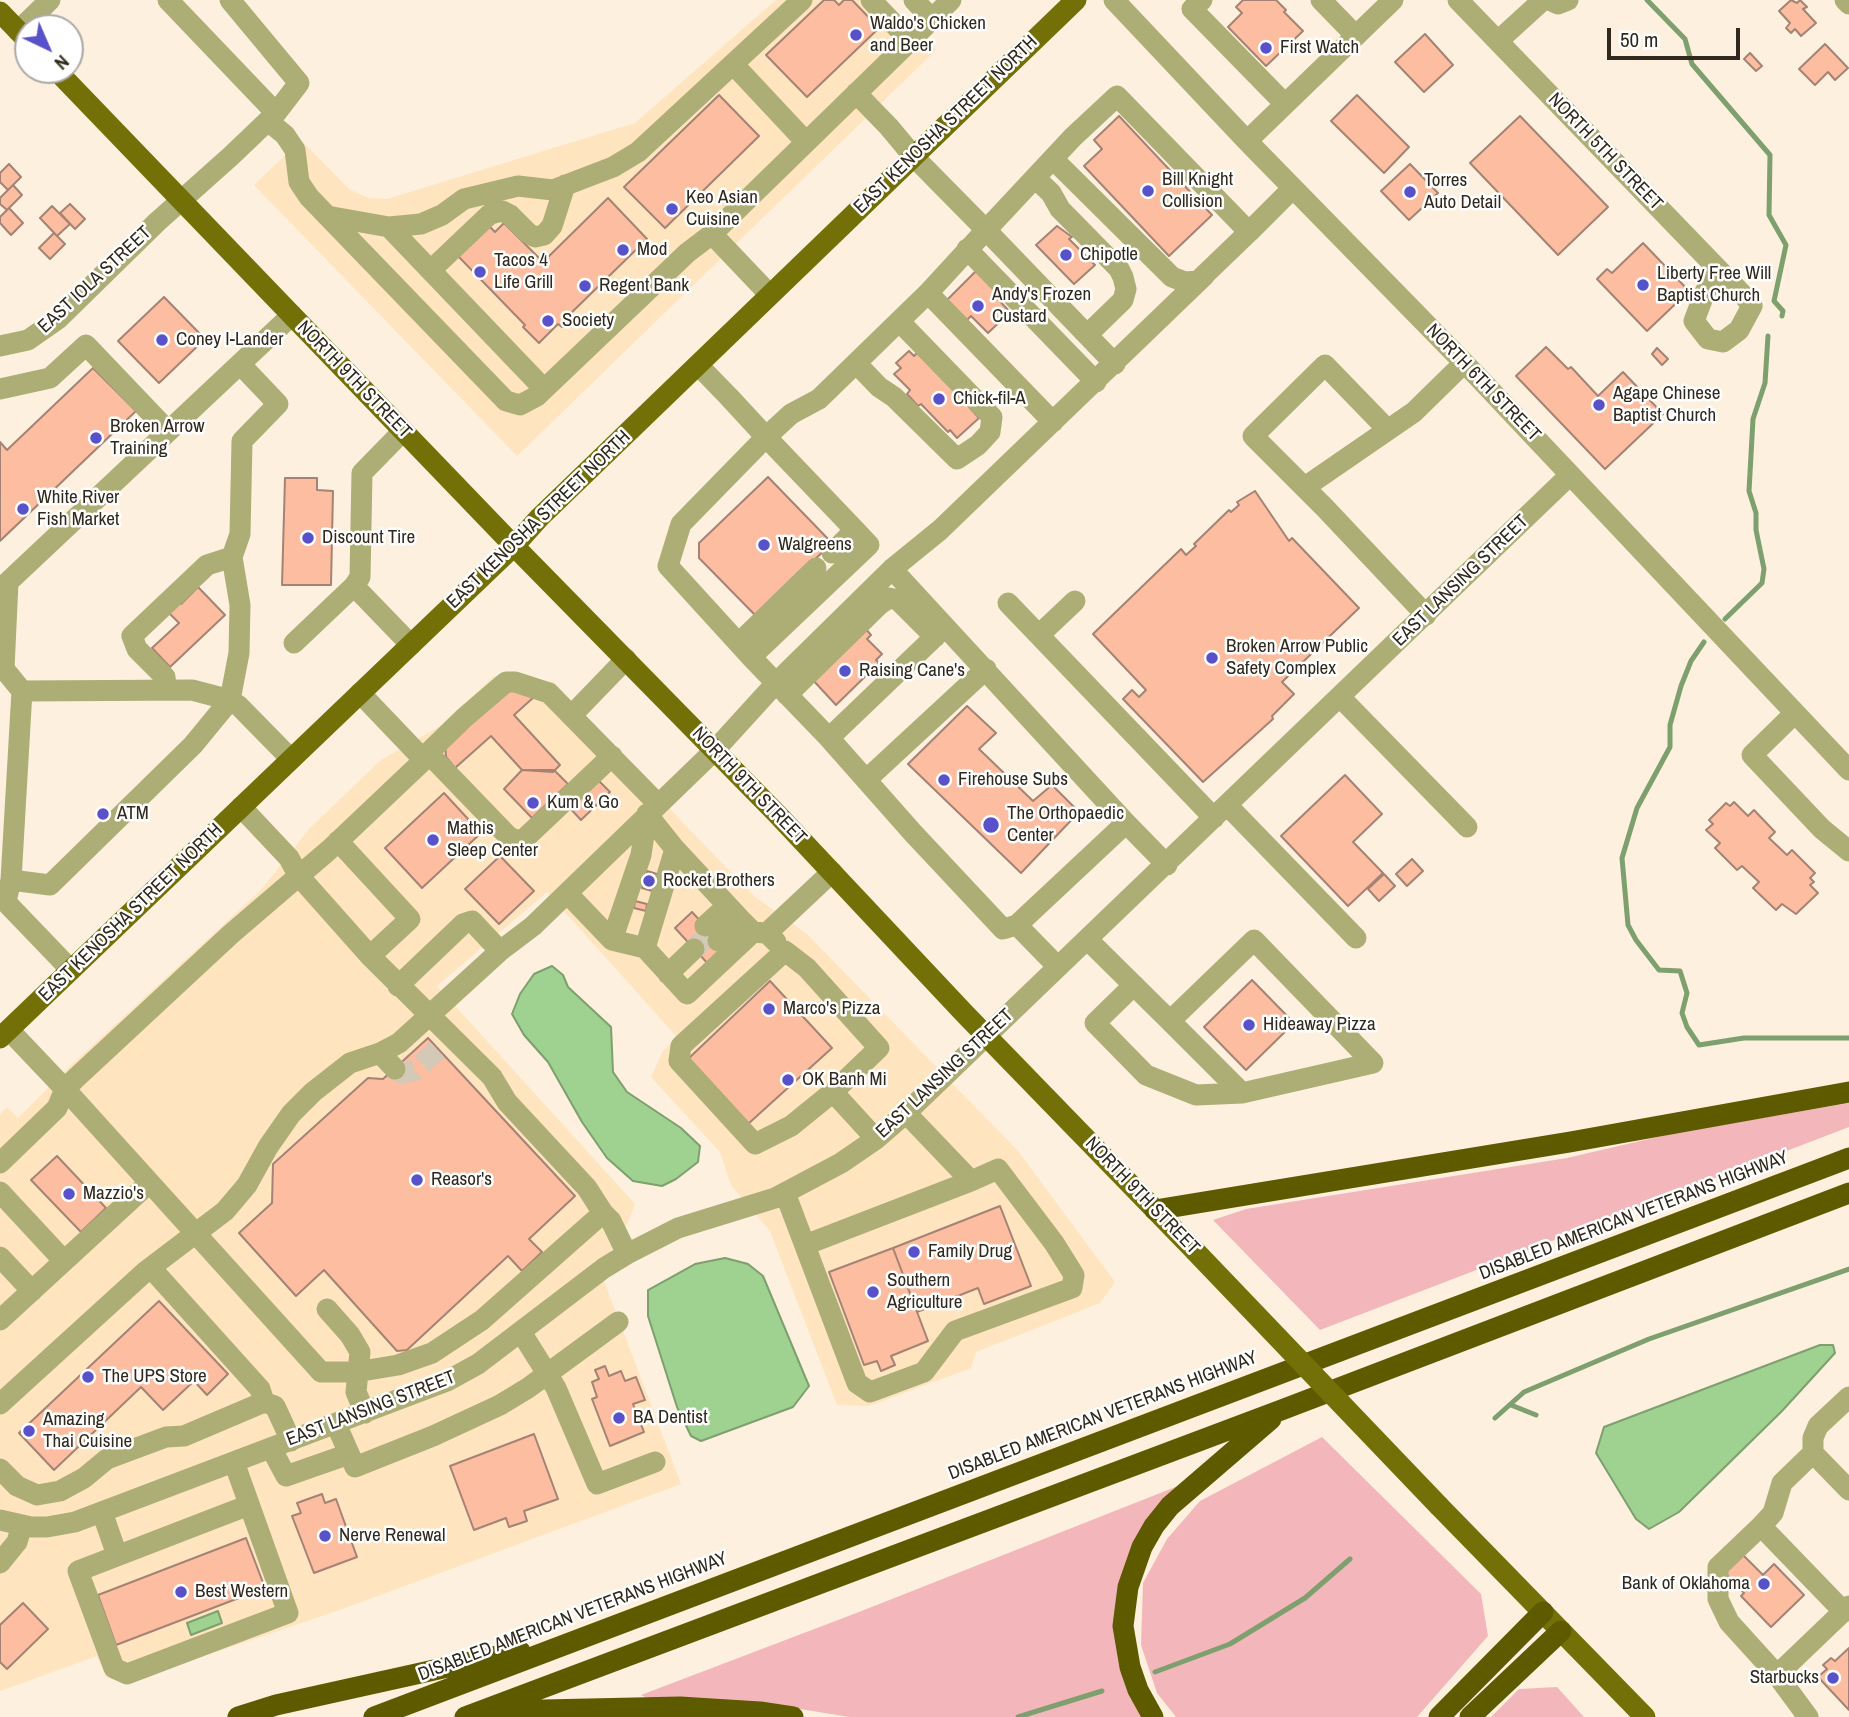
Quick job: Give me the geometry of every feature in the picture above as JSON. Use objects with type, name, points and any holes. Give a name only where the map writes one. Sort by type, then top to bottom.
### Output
[{"type":"highway","points":[[1155,1210],[1570,1142],[1849,1092]]},
{"type":"highway","name":"DISABLED AMERICAN VETERANS HIGHWAY","points":[[374,1717],[1849,1158]]},
{"type":"highway","points":[[473,1714],[1849,1193]]},
{"type":"highway","points":[[1153,1717],[1138,1690],[1130,1667],[1123,1626],[1128,1587],[1142,1547],[1154,1525],[1170,1506],[1284,1409]]},
{"type":"highway","points":[[1439,1717],[1542,1612]]},
{"type":"highway","points":[[1470,1717],[1561,1631]]},
{"type":"highway","points":[[238,1717],[276,1705],[594,1634]]},
{"type":"highway","points":[[473,1714],[680,1707],[793,1717]]},
{"type":"main road","name":"EAST KENOSHA STREET NORTH","points":[[4,1034],[514,546],[539,518],[1076,0]]},
{"type":"main road","points":[[0,12],[14,27]]},
{"type":"main road","name":"NORTH 9TH STREET","points":[[69,84],[514,546],[715,750],[1561,1631]]},
{"type":"main road","points":[[1561,1631],[1645,1717]]},
{"type":"street","points":[[168,0],[285,135],[295,150],[299,182],[309,197],[506,401],[520,405],[537,396],[687,253],[712,234],[951,0]]},
{"type":"street","name":"EAST IOLA STREET","points":[[0,346],[28,340],[48,328],[272,117],[299,83],[230,0]]},
{"type":"street","points":[[327,216],[389,227],[421,224],[442,215],[464,199],[519,186],[552,190],[613,167],[638,152],[802,0]]},
{"type":"street","points":[[871,0],[910,41]]},
{"type":"street","points":[[914,0],[932,19]]},
{"type":"street","name":"NORTH 6TH STREET","points":[[1114,0],[1247,141],[1464,363],[1849,770]]},
{"type":"street","points":[[1322,0],[1356,36]]},
{"type":"street","points":[[1247,141],[1393,0]]},
{"type":"street","name":"NORTH 5TH STREET","points":[[1458,0],[1719,270],[1752,306],[1739,330],[1723,342],[1708,339],[1694,321],[1705,292],[1719,270]]},
{"type":"street","points":[[1498,41],[1543,0]]},
{"type":"street","points":[[1549,0],[1558,4],[1568,0]]},
{"type":"street","points":[[1845,0],[1849,4]]},
{"type":"street","points":[[1197,4],[1285,104]]},
{"type":"street","points":[[733,64],[806,142]]},
{"type":"street","points":[[856,93],[914,157],[1115,364]]},
{"type":"street","points":[[1126,823],[1017,925],[1003,929],[668,566],[681,524],[766,437],[791,414],[819,399],[928,293],[1073,137],[1117,96],[1249,232]]},
{"type":"street","points":[[1053,159],[1172,277],[1185,282],[1198,281],[1205,275]]},
{"type":"street","points":[[1035,178],[1051,193],[1060,209],[1123,276],[1126,289],[1123,300],[1087,335]]},
{"type":"street","points":[[430,270],[490,214],[502,211],[535,237],[544,235],[552,226],[565,185]]},
{"type":"street","points":[[782,689],[892,569],[940,530],[1096,383],[1293,188]]},
{"type":"street","points":[[389,227],[544,389]]},
{"type":"street","points":[[712,234],[770,295]]},
{"type":"street","points":[[967,248],[1096,383]]},
{"type":"street","points":[[928,293],[1053,422]]},
{"type":"street","points":[[71,970],[6,892],[22,691],[4,669],[8,582],[292,315]]},
{"type":"street","points":[[856,363],[957,459],[978,445],[990,432],[992,417],[899,321]]},
{"type":"street","points":[[0,389],[50,378],[86,345],[168,431]]},
{"type":"street","points":[[1305,487],[1413,412],[1464,363]]},
{"type":"street","points":[[6,892],[50,885],[193,745],[230,701],[239,653],[240,606],[232,556],[240,534],[242,441],[278,404],[240,364]]},
{"type":"street","points":[[698,365],[869,545],[745,650]]},
{"type":"street","points":[[1388,430],[1325,365],[1252,436],[1305,487],[1426,615]]},
{"type":"street","points":[[294,643],[355,586],[360,577],[362,473],[403,431]]},
{"type":"street","name":"EAST LANSING STREET","points":[[0,1520],[27,1526],[62,1525],[447,1381],[478,1364],[604,1268],[627,1254],[678,1228],[775,1198],[841,1163],[906,1114],[1570,475]]},
{"type":"street","points":[[832,553],[855,530]]},
{"type":"street","points":[[166,690],[165,677],[137,649],[132,636],[207,565],[232,556]]},
{"type":"street","points":[[745,650],[816,568]]},
{"type":"street","points":[[892,569],[941,632]]},
{"type":"street","points":[[355,586],[411,645]]},
{"type":"street","points":[[0,1405],[151,1268],[225,1211],[247,1185],[268,1147],[291,1114],[313,1092],[351,1063],[399,1043],[500,951],[533,926],[652,809],[782,689],[889,598],[898,600],[986,669],[1167,865]]},
{"type":"street","points":[[1039,635],[1075,601]]},
{"type":"street","points":[[1008,603],[1220,812],[1356,938]]},
{"type":"street","points":[[829,738],[941,632]]},
{"type":"street","points":[[572,715],[626,659]]},
{"type":"street","points":[[866,780],[986,669]]},
{"type":"street","points":[[0,1163],[57,1108],[65,1089],[194,967],[338,841],[506,681],[549,693],[572,715],[612,756],[652,809],[675,849],[744,920],[785,951],[807,968],[879,1048],[833,1092],[791,1126],[755,1144],[679,1061],[681,1046],[785,951]]},
{"type":"street","points":[[22,691],[192,690],[239,706],[291,759]]},
{"type":"street","points":[[360,693],[509,837],[521,842],[612,756]]},
{"type":"street","points":[[1339,697],[1467,827]]},
{"type":"street","points":[[1795,713],[1752,755],[1822,829],[1849,851]]},
{"type":"street","points":[[241,807],[289,859],[298,875],[370,956],[429,1016],[444,1043],[464,1046],[492,1077],[508,1102],[587,1188],[611,1222],[627,1254]]},
{"type":"street","points":[[612,940],[641,855],[652,809]]},
{"type":"street","points":[[338,841],[410,919],[370,956]]},
{"type":"street","points":[[645,948],[675,849]]},
{"type":"street","points":[[711,933],[744,920],[832,872]]},
{"type":"street","points":[[567,892],[612,940],[645,948],[673,979]]},
{"type":"street","points":[[673,979],[744,920]]},
{"type":"street","points":[[398,986],[463,924],[472,921],[500,951]]},
{"type":"street","points":[[1017,925],[1058,967]]},
{"type":"street","points":[[1087,940],[1242,1093]]},
{"type":"street","points":[[1134,985],[1095,1023],[1146,1075],[1196,1095],[1242,1093],[1373,1063],[1254,940],[1170,1021]]},
{"type":"street","points":[[673,979],[695,949]]},
{"type":"street","points":[[4,1034],[65,1089],[321,1372],[356,1372],[398,1365],[432,1353],[482,1320],[603,1213]]},
{"type":"street","points":[[380,1053],[395,1069]]},
{"type":"street","points":[[833,1092],[876,1139]]},
{"type":"street","points":[[906,1114],[971,1181]]},
{"type":"street","points":[[785,1193],[857,1383],[870,1392],[923,1372],[954,1332],[1072,1289],[1074,1275],[1054,1242],[998,1169],[805,1245]]},
{"type":"street","points":[[0,1320],[149,1184]]},
{"type":"street","points":[[0,1192],[64,1261]]},
{"type":"street","points":[[0,1256],[32,1291]]},
{"type":"street","points":[[151,1268],[260,1389],[264,1402]]},
{"type":"street","points":[[327,1308],[350,1335],[360,1352],[356,1392],[365,1413]]},
{"type":"street","points":[[336,1423],[355,1468],[500,1405],[618,1322]]},
{"type":"street","points":[[521,1332],[548,1372],[597,1484],[655,1462]]},
{"type":"street","points":[[1849,1397],[1818,1426],[1813,1438],[1813,1453],[1849,1490]]},
{"type":"street","points":[[0,1469],[17,1486],[37,1495],[60,1491],[84,1478],[107,1459],[166,1437],[184,1436],[264,1402],[275,1406],[286,1476],[349,1454]]},
{"type":"street","points":[[1808,1717],[1777,1675],[1729,1622],[1718,1599],[1718,1567],[1773,1513],[1782,1483],[1813,1453]]},
{"type":"street","points":[[234,1462],[288,1613],[127,1674],[114,1668],[78,1571],[249,1505]]},
{"type":"street","points":[[102,1512],[117,1555]]},
{"type":"street","points":[[0,1563],[27,1526]]},
{"type":"street","points":[[1761,1526],[1846,1609],[1777,1675]]},
{"type":"shaded area","points":[[776,0],[886,0],[936,50],[517,456],[254,185],[301,140],[350,190],[369,198],[387,199],[635,123]]},
{"type":"shaded area","points":[[494,676],[554,682],[755,897],[807,934],[1018,1151],[1115,1282],[1100,1303],[976,1352],[971,1368],[869,1406],[837,1405],[770,1231],[731,1185],[720,1152],[651,1077],[663,1051],[677,1037],[547,892],[437,986],[635,1204],[604,1281],[681,1484],[337,1611],[124,1683],[106,1677],[97,1656],[0,1691],[0,1114],[7,1107],[18,1118],[68,1068],[261,890],[309,829],[381,760],[442,725]]},
{"type":"shaded area","points":[[552,966],[563,975],[568,987],[611,1027],[613,1072],[627,1092],[681,1128],[700,1146],[698,1162],[676,1179],[662,1186],[633,1181],[607,1158],[582,1122],[548,1062],[524,1035],[512,1014],[520,994],[534,974]]},
{"type":"shaded area","points":[[1849,1103],[1849,1127],[1320,1330],[1213,1220],[1246,1209],[1567,1158],[1670,1134]]},
{"type":"shaded area","points":[[725,1258],[748,1264],[763,1276],[809,1386],[793,1407],[701,1441],[691,1436],[677,1407],[648,1316],[648,1290],[695,1264]]},
{"type":"shaded area","points":[[1820,1345],[1833,1345],[1835,1353],[1782,1411],[1679,1512],[1649,1529],[1636,1519],[1596,1453],[1604,1427]]},
{"type":"shaded area","points":[[1322,1437],[1481,1594],[1488,1636],[1417,1717],[1176,1717],[1157,1693],[1141,1645],[1143,1583],[1167,1539],[1200,1501]]},
{"type":"shaded area","points":[[1183,1484],[1120,1585],[1143,1717],[849,1717],[758,1702],[647,1698],[641,1695],[859,1612]]},
{"type":"shaded area","points":[[218,1611],[222,1623],[191,1635],[187,1623]]},
{"type":"shaded area","points":[[1557,1687],[1584,1717],[1491,1717],[1519,1689]]},
{"type":"building","points":[[824,0],[834,0],[839,5],[844,0],[852,0],[879,28],[807,97],[766,55]]},
{"type":"building","name":"First Watch","points":[[1243,0],[1276,0],[1303,31],[1266,66],[1228,27],[1242,13],[1236,7]]},
{"type":"building","points":[[1791,0],[1797,3],[1800,0],[1807,7],[1803,9],[1816,23],[1801,36],[1795,29],[1791,33],[1786,28],[1790,23],[1779,11]]},
{"type":"building","points":[[1425,34],[1453,65],[1424,92],[1395,62]]},
{"type":"building","points":[[1825,44],[1848,68],[1835,80],[1828,72],[1815,85],[1799,69]]},
{"type":"building","points":[[1750,53],[1762,66],[1756,71],[1744,59]]},
{"type":"building","points":[[719,95],[759,136],[665,228],[624,187]]},
{"type":"building","points":[[1357,95],[1409,147],[1384,173],[1331,121]]},
{"type":"building","name":"Bill Knight Collision","points":[[1119,116],[1212,215],[1169,256],[1084,166],[1102,149],[1094,140]]},
{"type":"building","points":[[1520,116],[1608,207],[1558,255],[1470,163]]},
{"type":"building","points":[[9,164],[21,177],[8,190],[0,182],[0,173]]},
{"type":"building","name":"Torres Auto Detail","points":[[1410,164],[1438,193],[1409,220],[1381,191]]},
{"type":"building","points":[[13,185],[22,195],[7,210],[0,204],[0,198]]},
{"type":"building","points":[[608,198],[647,239],[567,317],[570,320],[562,327],[558,324],[539,343],[457,255],[488,225],[495,232],[504,223],[543,262]]},
{"type":"building","points":[[70,204],[85,219],[75,229],[60,213]]},
{"type":"building","points":[[52,206],[70,224],[57,236],[40,218]]},
{"type":"building","points":[[9,208],[23,223],[11,235],[0,223],[0,217]]},
{"type":"building","name":"Chipotle","points":[[1057,226],[1072,237],[1069,239],[1095,265],[1074,284],[1036,245]]},
{"type":"building","points":[[54,233],[65,244],[50,259],[39,248]]},
{"type":"building","name":"Liberty Free Will Baptist Church","points":[[1643,243],[1689,291],[1647,331],[1597,279],[1607,269],[1612,273]]},
{"type":"building","name":"Andy's Frozen Custard","points":[[977,270],[998,291],[994,295],[1010,312],[988,333],[971,316],[967,320],[947,300]]},
{"type":"building","name":"Coney I-Lander","points":[[164,297],[205,339],[159,383],[118,341]]},
{"type":"building","name":"Agape Chinese Baptist Church","points":[[1546,347],[1568,369],[1571,367],[1598,396],[1623,372],[1663,414],[1605,469],[1516,376]]},
{"type":"building","points":[[1657,348],[1668,359],[1662,365],[1652,354]]},
{"type":"building","name":"Chick-fil-A","points":[[909,351],[914,356],[919,351],[979,418],[957,438],[921,404],[918,406],[907,394],[910,390],[894,374],[901,368],[896,363]]},
{"type":"building","points":[[93,368],[136,411],[0,541],[0,442],[7,450]]},
{"type":"building","name":"Walgreens","points":[[768,477],[832,543],[756,616],[699,558],[699,543]]},
{"type":"building","name":"Discount Tire","points":[[285,478],[317,478],[317,490],[333,491],[331,585],[282,585]]},
{"type":"building","name":"Broken Arrow Public Safety Complex","points":[[1255,491],[1289,541],[1292,538],[1359,608],[1282,682],[1294,694],[1272,716],[1273,719],[1203,782],[1123,699],[1132,690],[1139,697],[1146,690],[1093,634],[1181,549],[1186,555],[1229,510],[1231,512],[1239,505],[1237,502]]},
{"type":"building","points":[[198,587],[225,615],[170,667],[152,648],[179,623],[167,611],[178,601],[181,604]]},
{"type":"building","name":"Raising Cane's","points":[[865,628],[871,635],[867,639],[882,654],[876,660],[879,663],[836,705],[812,679]]},
{"type":"building","name":"Kum & Go","points":[[510,686],[534,697],[514,715],[560,765],[553,772],[522,770],[491,736],[455,768],[446,757],[445,744]]},
{"type":"building","points":[[967,706],[996,733],[979,749],[1033,801],[1052,785],[1079,812],[1021,873],[908,764]]},
{"type":"building","name":"Kum & Go","points":[[522,770],[554,770],[568,784],[532,818],[504,789]]},
{"type":"building","points":[[1345,775],[1382,814],[1353,842],[1383,873],[1348,906],[1281,836]]},
{"type":"building","points":[[597,779],[610,792],[581,820],[568,806]]},
{"type":"building","name":"Mathis Sleep Center","points":[[444,793],[481,833],[422,888],[385,848]]},
{"type":"building","points":[[1734,802],[1748,816],[1754,810],[1775,832],[1769,838],[1787,855],[1792,850],[1815,873],[1810,878],[1814,882],[1810,885],[1818,893],[1796,914],[1782,904],[1776,910],[1753,888],[1759,882],[1742,866],[1737,870],[1715,848],[1720,843],[1706,830],[1713,824],[1709,820],[1726,803],[1730,806]]},
{"type":"building","points":[[500,856],[534,891],[499,924],[465,889]]},
{"type":"building","points":[[1412,859],[1423,871],[1407,886],[1396,874]]},
{"type":"building","name":"Rocket Brothers","points":[[647,871],[657,874],[652,891],[642,888]]},
{"type":"building","points":[[1384,874],[1395,886],[1379,901],[1368,889]]},
{"type":"building","points":[[635,901],[647,904],[646,911],[634,908]]},
{"type":"building","points":[[692,912],[727,950],[710,966],[675,928]]},
{"type":"building","name":"Hideaway Pizza","points":[[1252,980],[1294,1023],[1246,1070],[1204,1027]]},
{"type":"building","points":[[770,981],[832,1048],[748,1124],[688,1059]]},
{"type":"building","name":"Reasor's","points":[[428,1038],[575,1196],[529,1239],[542,1252],[522,1271],[508,1256],[407,1350],[397,1351],[324,1270],[296,1296],[239,1233],[272,1203],[273,1164],[368,1078],[383,1079]]},
{"type":"building","name":"Mazzio's","points":[[57,1156],[106,1208],[81,1232],[31,1180]]},
{"type":"building","points":[[1000,1206],[1031,1286],[984,1304],[978,1288],[917,1312],[893,1248]]},
{"type":"building","name":"Southern Agriculture","points":[[893,1248],[928,1341],[891,1356],[895,1365],[881,1371],[877,1361],[864,1365],[829,1272]]},
{"type":"building","points":[[159,1301],[228,1374],[207,1395],[194,1381],[163,1410],[141,1387],[54,1470],[19,1433]]},
{"type":"building","name":"BA Dentist","points":[[605,1366],[609,1376],[621,1371],[625,1381],[636,1377],[645,1400],[633,1404],[644,1432],[610,1446],[592,1399],[597,1397],[592,1382],[599,1379],[595,1370]]},
{"type":"building","points":[[534,1434],[558,1499],[524,1511],[527,1521],[509,1527],[506,1518],[474,1530],[450,1466]]},
{"type":"building","name":"Nerve Renewal","points":[[322,1494],[325,1503],[336,1499],[357,1557],[314,1573],[292,1516],[301,1513],[297,1503]]},
{"type":"building","name":"Best Western","points":[[246,1538],[265,1588],[116,1645],[98,1595]]},
{"type":"building","name":"Bank of Oklahoma","points":[[1743,1555],[1763,1575],[1774,1564],[1804,1595],[1771,1627],[1741,1596],[1744,1593],[1725,1573]]},
{"type":"building","points":[[23,1603],[48,1629],[7,1669],[0,1662],[0,1625]]},
{"type":"building","points":[[1849,1648],[1849,1710],[1818,1677],[1827,1669],[1823,1665],[1831,1658],[1835,1661]]},
{"type":"waterway","points":[[1647,0],[1685,39],[1692,64],[1770,155],[1769,215],[1786,245],[1774,301],[1783,311],[1782,316]]},
{"type":"waterway","points":[[1725,619],[1762,583],[1764,569],[1756,530],[1756,513],[1749,491],[1753,419],[1765,383],[1768,336]]},
{"type":"waterway","points":[[1704,642],[1691,661],[1681,686],[1670,725],[1670,747],[1637,808],[1622,858],[1628,925],[1659,970],[1680,971],[1687,993],[1682,1013],[1687,1027],[1699,1045],[1744,1038],[1849,1038]]},
{"type":"waterway","points":[[1495,1418],[1524,1392],[1649,1339],[1849,1269]]},
{"type":"waterway","points":[[1511,1405],[1536,1415]]},
{"type":"waterway","points":[[1155,1672],[1230,1644],[1305,1598],[1350,1559]]},
{"type":"waterway","points":[[1018,1717],[1102,1691]]},
{"type":"tunnel","points":[[694,949],[711,933]]},
{"type":"tunnel","points":[[395,1069],[401,1073],[414,1071],[438,1049]]},
{"type":"place","name":"Waldo's Chicken and Beer","points":[[856,35]]},
{"type":"place","name":"First Watch","points":[[1266,48]]},
{"type":"place","name":"Bill Knight Collision","points":[[1148,191]]},
{"type":"place","name":"Torres Auto Detail","points":[[1410,192]]},
{"type":"place","name":"Keo Asian Cuisine","points":[[672,209]]},
{"type":"place","name":"Mod","points":[[623,250]]},
{"type":"place","name":"Chipotle","points":[[1066,255]]},
{"type":"place","name":"Tacos 4 Life Grill","points":[[480,272]]},
{"type":"place","name":"Liberty Free Will Baptist Church","points":[[1643,285]]},
{"type":"place","name":"Regent Bank","points":[[585,286]]},
{"type":"place","name":"Andy's Frozen Custard","points":[[978,306]]},
{"type":"place","name":"Society","points":[[548,321]]},
{"type":"place","name":"Coney I-Lander","points":[[162,340]]},
{"type":"place","name":"Chick-fil-A","points":[[939,399]]},
{"type":"place","name":"Agape Chinese Baptist Church","points":[[1599,405]]},
{"type":"place","name":"Broken Arrow Training","points":[[96,438]]},
{"type":"place","name":"White River Fish Market","points":[[23,509]]},
{"type":"place","name":"Discount Tire","points":[[308,538]]},
{"type":"place","name":"Walgreens","points":[[764,545]]},
{"type":"place","name":"Broken Arrow Public Safety Complex","points":[[1212,658]]},
{"type":"place","name":"Raising Cane's","points":[[845,671]]},
{"type":"place","name":"Firehouse Subs","points":[[944,780]]},
{"type":"place","name":"Kum & Go","points":[[533,803]]},
{"type":"place","name":"ATM","points":[[103,814]]},
{"type":"place","name":"The Orthopaedic Center","points":[[991,825]]},
{"type":"place","name":"Mathis Sleep Center","points":[[433,840]]},
{"type":"place","name":"Rocket Brothers","points":[[649,881]]},
{"type":"place","name":"Marco's Pizza","points":[[769,1009]]},
{"type":"place","name":"Hideaway Pizza","points":[[1249,1025]]},
{"type":"place","name":"OK Banh Mi","points":[[788,1080]]},
{"type":"place","name":"Reasor's","points":[[417,1180]]},
{"type":"place","name":"Mazzio's","points":[[69,1194]]},
{"type":"place","name":"Family Drug","points":[[914,1252]]},
{"type":"place","name":"Southern Agriculture","points":[[873,1292]]},
{"type":"place","name":"The UPS Store","points":[[88,1377]]},
{"type":"place","name":"BA Dentist","points":[[619,1418]]},
{"type":"place","name":"Amazing Thai Cuisine","points":[[29,1431]]},
{"type":"place","name":"Nerve Renewal","points":[[325,1536]]},
{"type":"place","name":"Bank of Oklahoma","points":[[1764,1584]]},
{"type":"place","name":"Best Western","points":[[181,1592]]},
{"type":"place","name":"Starbucks","points":[[1833,1678]]}]
